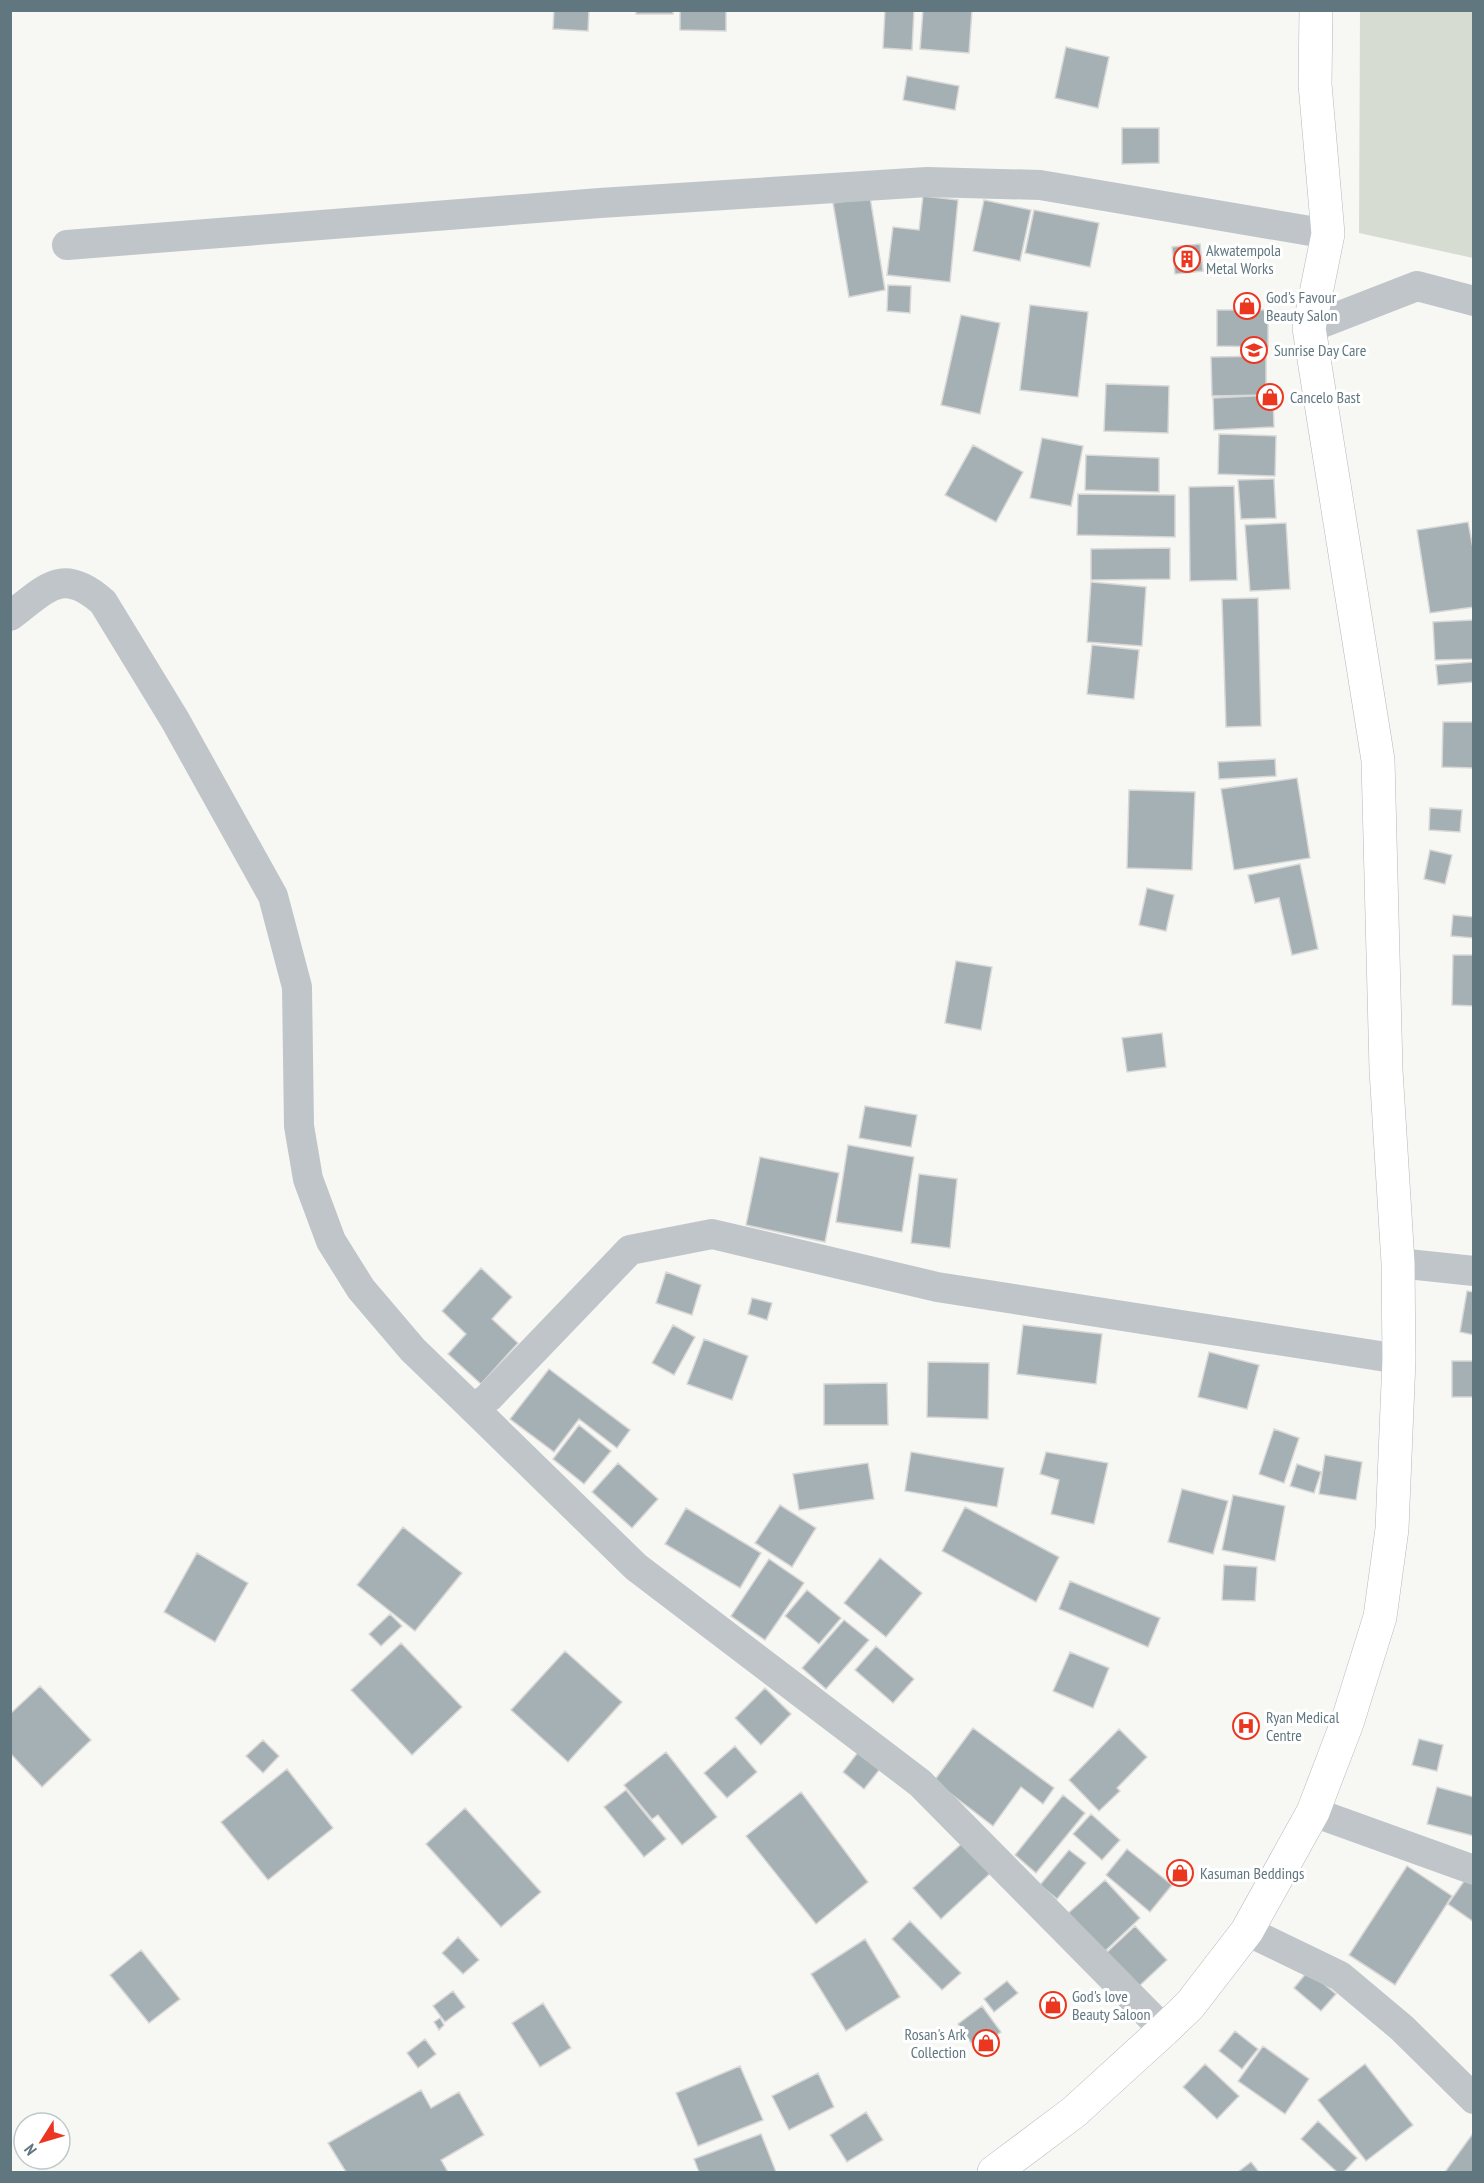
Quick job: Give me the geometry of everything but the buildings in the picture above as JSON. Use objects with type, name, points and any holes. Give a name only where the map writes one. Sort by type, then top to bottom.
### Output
[{"type":"street","points":[[994,2172],[1074,2112],[1164,2030],[1190,2005],[1247,1931],[1313,1812],[1347,1723],[1380,1617],[1392,1529],[1399,1359],[1398,1263],[1386,1070],[1378,760],[1309,328],[1328,234],[1315,84],[1316,10]]},
{"type":"street","points":[[68,245],[600,204],[927,182],[1040,185],[1328,234]]},
{"type":"street","points":[[1309,328],[1417,285],[1473,300]]},
{"type":"street","points":[[10,616],[54,583],[70,582],[87,588],[103,602],[175,720],[273,896],[297,987],[299,1126],[308,1179],[331,1241],[361,1289],[413,1350],[636,1567],[920,1783],[1164,2030]]},
{"type":"street","points":[[470,1405],[480,1404],[489,1397],[630,1250],[711,1234],[938,1287],[1399,1359]]},
{"type":"street","points":[[1398,1263],[1473,1271]]},
{"type":"street","points":[[1313,1812],[1473,1870]]},
{"type":"street","points":[[1247,1931],[1340,1976],[1402,2028],[1473,2099]]},
{"type":"shaded area","points":[[1360,11],[1473,11],[1473,258],[1359,233]]},
{"type":"place","name":"Akwatempola Metal Works","points":[[1187,259]]},
{"type":"place","name":"God's Favour Beauty Salon","points":[[1247,306]]},
{"type":"place","name":"Sunrise Day Care","points":[[1254,350]]},
{"type":"place","name":"Cancelo Bast","points":[[1270,397]]},
{"type":"place","name":"Ryan Medical Centre","points":[[1246,1726]]},
{"type":"place","name":"Kasuman Beddings","points":[[1180,1873]]},
{"type":"place","name":"God's love Beauty Saloon","points":[[1053,2005]]},
{"type":"place","name":"Rosan's Ark Collection","points":[[986,2043]]}]
